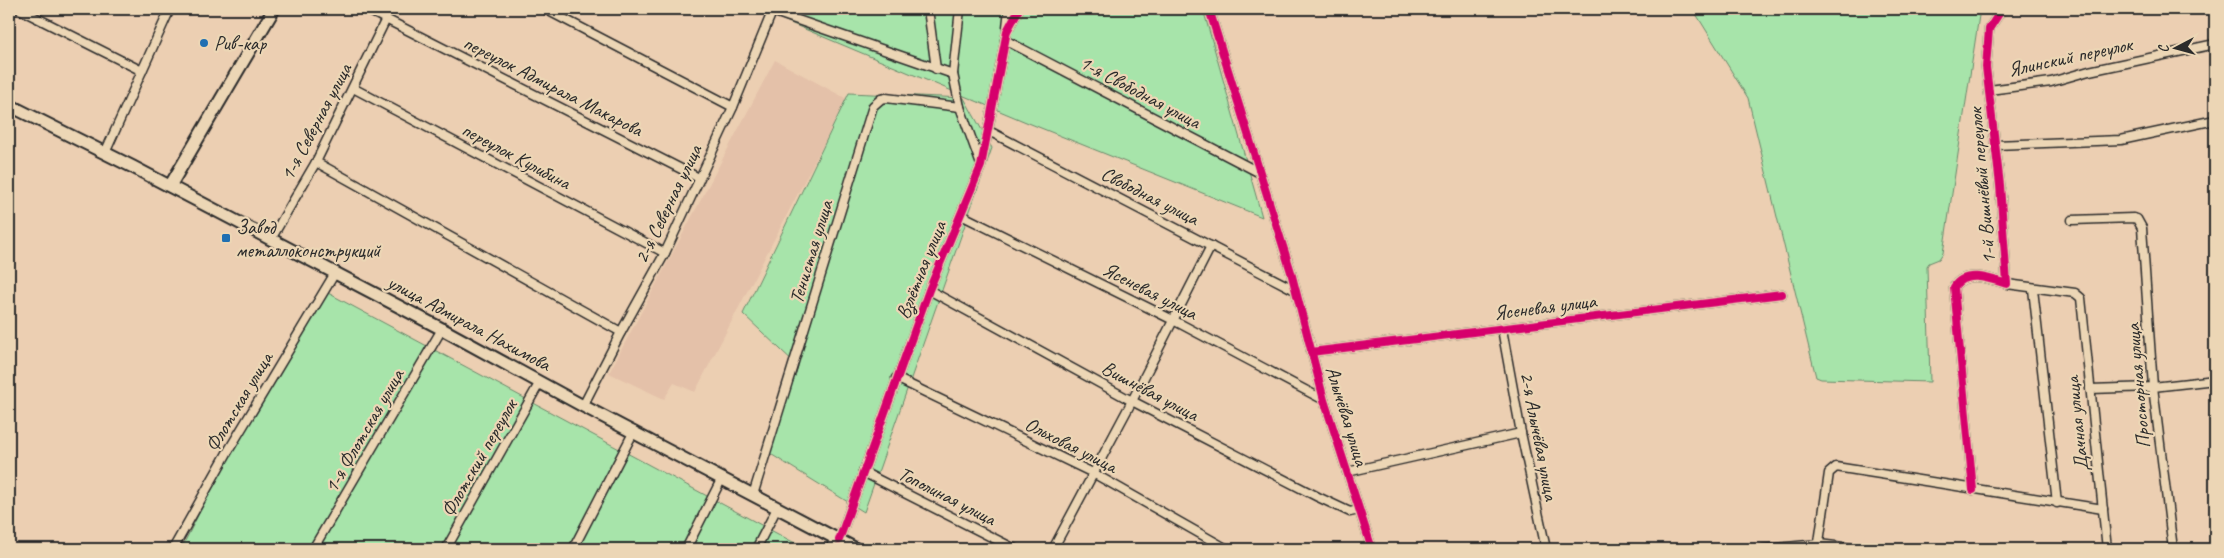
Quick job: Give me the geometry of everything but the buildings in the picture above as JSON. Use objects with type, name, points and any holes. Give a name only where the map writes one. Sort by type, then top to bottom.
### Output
[{"type":"main road","points":[[170,186],[274,9]]},
{"type":"main road","name":"улица Адмирала Нахимова","points":[[9,105],[170,186],[442,328],[583,406],[634,431],[856,549]]},
{"type":"street","points":[[19,9],[142,71]]},
{"type":"street","points":[[105,153],[170,9]]},
{"type":"street","name":"переулок Адмирала Макарова","points":[[366,9],[699,178]]},
{"type":"street","points":[[545,9],[733,108]]},
{"type":"street","points":[[928,9],[936,69]]},
{"type":"street","points":[[960,9],[953,74],[960,107],[981,166]]},
{"type":"street","points":[[1006,36],[1009,9]]},
{"type":"street","name":"Взлётная улица","points":[[830,549],[837,539],[863,472],[929,290],[981,166],[1006,36],[1019,9]]},
{"type":"street","name":"Алычёвая улица","points":[[1209,9],[1295,290],[1324,400],[1372,549]]},
{"type":"street","name":"1-й Вишнёвый переулок","points":[[1973,490],[1954,287],[1961,280],[1977,277],[2007,284],[1990,90],[1986,67],[1989,29],[2002,9]]},
{"type":"street","points":[[769,10],[953,74]]},
{"type":"street","name":"2-я Северная улица","points":[[583,406],[665,253],[733,108],[769,10]]},
{"type":"street","name":"1-я Северная улица","points":[[271,239],[316,162],[386,19]]},
{"type":"street","name":"1-я Свободная улица","points":[[1006,36],[1260,173]]},
{"type":"street","name":"Ялинский переулок","points":[[1990,90],[2050,82],[2089,71],[2215,44]]},
{"type":"street","name":"переулок Кулибина","points":[[353,88],[665,253]]},
{"type":"street","name":"Тенистая улица","points":[[753,494],[873,106],[881,99],[886,98],[960,107]]},
{"type":"street","points":[[1995,145],[2121,140],[2215,120]]},
{"type":"street","name":"Свободная улица","points":[[988,131],[1295,290]]},
{"type":"street","points":[[316,162],[621,332]]},
{"type":"street","name":"Ясеневая улица","points":[[961,215],[1173,320],[1324,400]]},
{"type":"street","name":"Просторная улица","points":[[2072,220],[2138,220],[2142,228],[2153,387],[2173,549]]},
{"type":"street","points":[[1053,549],[1132,401],[1211,246]]},
{"type":"street","name":"Флотская улица","points":[[173,549],[227,452],[335,273]]},
{"type":"street","points":[[2007,284],[2033,289],[2058,503]]},
{"type":"street","name":"Дачная улица","points":[[2033,289],[2080,296],[2082,300],[2107,549]]},
{"type":"street","name":"Вишнёвая улица","points":[[929,290],[1132,401],[1318,497],[1350,512],[1359,510]]},
{"type":"street","name":"Ясеневая улица","points":[[1311,352],[1782,294]]},
{"type":"street","name":"1-я Флотская улица","points":[[313,549],[442,328]]},
{"type":"street","name":"2-я Алычёвая улица","points":[[1502,329],[1521,433],[1546,549]]},
{"type":"street","name":"Ольховая улица","points":[[896,378],[1093,473],[1228,549]]},
{"type":"street","points":[[2090,389],[2153,387],[2215,380]]},
{"type":"street","name":"Флотский переулок","points":[[446,549],[540,382]]},
{"type":"street","points":[[573,549],[634,431]]},
{"type":"street","points":[[1347,472],[1521,433]]},
{"type":"street","points":[[1819,547],[1829,473],[1833,468],[2103,509]]},
{"type":"street","name":"Тополиная улица","points":[[863,472],[1015,549]]},
{"type":"street","points":[[686,549],[722,478]]},
{"type":"street","points":[[756,549],[777,508]]},
{"type":"street","points":[[1763,549],[1819,547],[1860,549]]},
{"type":"shaded area","points":[[775,60],[847,99],[695,392],[674,383],[664,399],[609,373]]},
{"type":"green space","points":[[757,9],[1203,9],[1262,217],[1026,122]]},
{"type":"green space","points":[[1693,9],[1980,9],[1943,253],[1939,259],[1929,263],[1927,266],[1930,382],[1821,379],[1816,377],[1748,98]]},
{"type":"green space","points":[[849,93],[964,98],[992,148],[864,512],[769,453],[798,366],[743,314]]},
{"type":"green space","points":[[328,293],[806,549],[181,549],[226,460]]},
{"type":"cycle path","points":[[839,540],[929,290],[981,166],[1007,31],[1019,9]]},
{"type":"cycle path","points":[[1209,9],[1291,272],[1324,400],[1372,549]]},
{"type":"cycle path","points":[[1973,490],[1954,287],[1959,281],[1971,277],[1986,278],[2007,284],[2000,185],[1986,67],[1989,29],[2002,9]]},
{"type":"cycle path","points":[[1311,352],[1782,294]]},
{"type":"place","name":"Рив-кар","points":[[204,43]]},
{"type":"place","name":"Завод металлоконструкций","points":[[226,238]]}]
